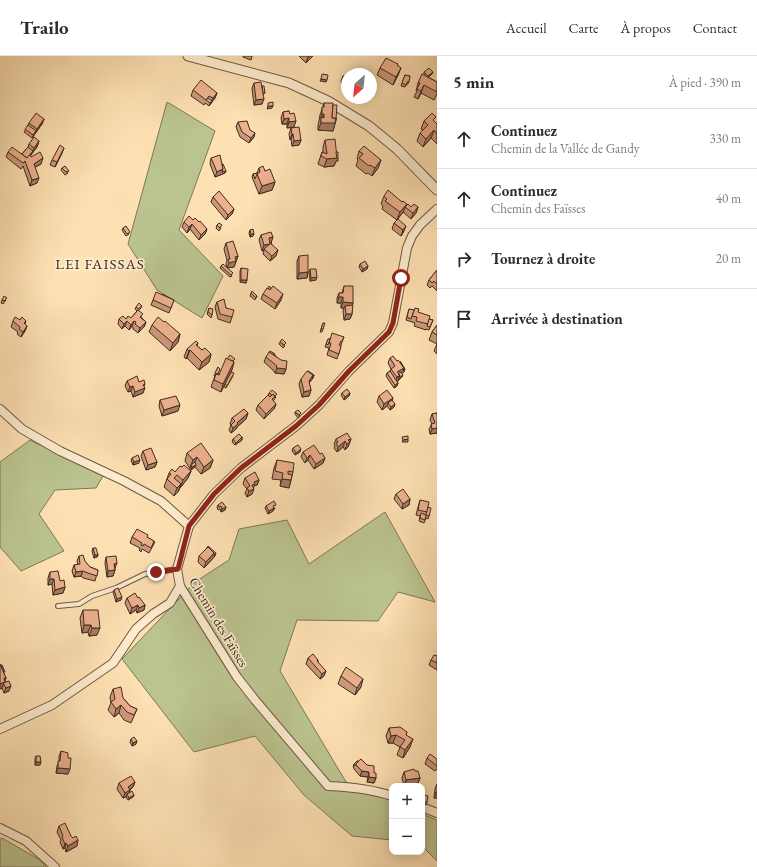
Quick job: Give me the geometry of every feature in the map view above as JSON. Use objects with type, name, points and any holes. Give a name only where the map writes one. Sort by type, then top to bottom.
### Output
[{"type":"street","points":[[188,56],[289,83],[328,101],[369,126],[396,149],[435,189]]},
{"type":"street","points":[[0,409],[22,429],[60,451],[124,481],[161,501],[189,526],[214,494],[241,468],[296,426],[319,405],[349,371],[389,332],[393,323],[407,248],[412,236],[420,225],[437,209]]},
{"type":"street","name":"Chemin des Faïsses","points":[[189,526],[178,569],[180,586],[193,608],[206,625],[237,677],[328,786],[353,788],[389,795]]},
{"type":"street","points":[[0,729],[52,704],[113,663],[136,629],[153,614],[170,604],[180,586]]},
{"type":"street","points":[[425,808],[437,813]]},
{"type":"street","points":[[0,828],[26,841],[55,867]]},
{"type":"lane","points":[[58,606],[79,604],[92,596],[116,588],[145,574],[178,569]]},
{"type":"green space","points":[[167,102],[215,131],[179,230],[223,276],[202,318],[157,290],[128,244]]},
{"type":"green space","points":[[30,440],[103,476],[96,488],[55,490],[39,514],[64,551],[21,571],[0,547],[0,462]]},
{"type":"green space","points":[[385,512],[435,602],[398,592],[378,621],[297,620],[280,671],[346,782],[389,800],[389,840],[352,836],[304,795],[255,736],[194,752],[122,659],[195,582],[229,560],[239,529],[287,520],[309,564]]},
{"type":"green space","points":[[425,815],[437,820],[437,861],[425,849]]},
{"type":"green space","points":[[2,838],[40,860],[46,867],[0,867],[0,839]]},
{"type":"building","points":[[386,58],[398,64],[397,65],[401,68],[396,77],[380,68]]},
{"type":"building","points":[[429,68],[433,72],[428,76],[424,72]]},
{"type":"building","points":[[322,74],[328,75],[327,80],[321,79]]},
{"type":"building","points":[[422,74],[437,82],[437,92],[424,85],[421,91],[417,89]]},
{"type":"building","points":[[405,75],[410,76],[409,82],[408,81],[406,85],[402,83]]},
{"type":"building","points":[[201,80],[217,93],[213,98],[209,96],[206,100],[193,90]]},
{"type":"building","points":[[261,82],[264,99],[256,100],[254,83]]},
{"type":"building","points":[[262,86],[264,86],[265,93],[263,93]]},
{"type":"building","points":[[208,98],[212,101],[210,103],[206,100]]},
{"type":"building","points":[[273,102],[273,106],[268,106],[268,103]]},
{"type":"building","points":[[324,103],[333,103],[332,118],[336,118],[335,123],[321,123],[321,117],[324,118],[324,114],[322,114],[322,107],[324,107]]},
{"type":"building","points":[[333,105],[337,105],[336,120],[336,118],[332,118]]},
{"type":"building","points":[[289,111],[290,114],[294,113],[296,121],[289,122],[289,118],[284,119],[283,112]]},
{"type":"building","points":[[36,113],[44,119],[37,129],[29,123]]},
{"type":"building","points":[[432,113],[436,117],[433,120],[437,124],[437,134],[434,130],[426,139],[420,133],[428,125],[424,121]]},
{"type":"building","points":[[247,121],[250,130],[255,133],[251,138],[242,132],[238,122]]},
{"type":"building","points":[[28,125],[36,131],[33,135],[25,129]]},
{"type":"building","points":[[299,127],[301,140],[294,141],[291,128]]},
{"type":"building","points":[[34,137],[39,141],[34,148],[29,144]]},
{"type":"building","points":[[335,139],[337,158],[327,159],[321,156],[322,152],[327,154],[325,140]]},
{"type":"building","points":[[60,145],[64,148],[57,162],[52,160]]},
{"type":"building","points":[[364,146],[381,160],[375,168],[370,165],[369,166],[359,158],[363,154],[359,151]]},
{"type":"building","points":[[12,147],[27,158],[30,154],[31,157],[40,152],[43,158],[34,164],[39,178],[32,180],[25,161],[23,163],[8,152]]},
{"type":"building","points":[[28,147],[33,151],[27,158],[22,154]]},
{"type":"building","points":[[220,155],[223,169],[217,172],[211,158]]},
{"type":"building","points":[[223,164],[226,171],[222,172]]},
{"type":"building","points":[[65,166],[69,171],[66,172],[62,168]]},
{"type":"building","points":[[263,166],[265,171],[270,169],[275,182],[262,186],[257,174],[260,172],[259,168]]},
{"type":"building","points":[[253,174],[257,174],[255,179]]},
{"type":"building","points":[[388,190],[402,202],[403,201],[407,204],[400,212],[385,201],[387,199],[384,196]]},
{"type":"building","points":[[219,191],[234,209],[228,215],[213,197]]},
{"type":"building","points":[[408,204],[411,207],[414,204],[418,207],[413,213],[405,207]]},
{"type":"building","points":[[189,216],[193,220],[195,218],[199,222],[200,221],[207,229],[201,235],[192,224],[189,227],[184,222]]},
{"type":"building","points":[[398,219],[406,226],[403,230],[394,223]]},
{"type":"building","points":[[219,223],[222,225],[220,228],[217,225]]},
{"type":"building","points":[[126,226],[130,232],[127,234],[123,228]]},
{"type":"building","points":[[253,229],[254,234],[251,234],[250,230]]},
{"type":"building","points":[[271,232],[273,237],[269,238],[270,243],[278,250],[272,256],[264,249],[270,244],[264,245],[261,235]]},
{"type":"building","points":[[233,241],[238,256],[235,257],[236,261],[229,263],[228,259],[230,259],[226,243]]},
{"type":"building","points":[[308,255],[308,272],[299,273],[299,256]]},
{"type":"building","points":[[365,261],[368,266],[363,269],[360,264]]},
{"type":"building","points":[[223,264],[233,273],[231,275],[221,266]]},
{"type":"building","points":[[241,268],[248,269],[247,280],[241,280]]},
{"type":"building","points":[[310,269],[316,269],[317,277],[311,278]]},
{"type":"building","points":[[437,270],[437,284],[434,281],[432,283],[429,280]]},
{"type":"building","points":[[273,286],[283,294],[277,303],[263,294],[267,288],[270,290]]},
{"type":"building","points":[[344,286],[353,286],[353,303],[343,302],[343,297],[339,297],[339,293],[343,293]]},
{"type":"building","points":[[252,291],[257,296],[256,298],[251,293]]},
{"type":"building","points":[[156,292],[174,300],[171,308],[153,300]]},
{"type":"building","points":[[4,296],[7,298],[4,301],[2,300]]},
{"type":"building","points":[[224,299],[226,308],[234,310],[232,317],[220,314],[217,302]]},
{"type":"building","points":[[139,303],[142,306],[138,309],[136,307]]},
{"type":"building","points":[[353,305],[352,314],[346,314],[345,306]]},
{"type":"building","points":[[209,308],[213,309],[212,315],[208,312]]},
{"type":"building","points":[[415,308],[419,309],[418,312],[430,316],[428,324],[416,321],[417,317],[412,316]]},
{"type":"building","points":[[409,309],[414,310],[411,319],[407,317]]},
{"type":"building","points":[[138,310],[143,314],[140,317],[146,322],[140,328],[134,321],[131,325],[127,321],[124,324],[119,319],[123,316],[126,319],[128,316],[131,318]]},
{"type":"building","points":[[15,317],[20,320],[22,317],[26,321],[24,323],[27,326],[23,332],[13,321]]},
{"type":"building","points":[[158,317],[180,334],[173,343],[152,325]]},
{"type":"building","points":[[429,319],[433,320],[430,327],[427,326]]},
{"type":"building","points":[[323,323],[325,323],[323,329],[321,329]]},
{"type":"building","points":[[437,325],[437,335],[432,332]]},
{"type":"building","points":[[332,333],[344,337],[339,345],[341,346],[339,354],[329,350],[331,343],[329,343]]},
{"type":"building","points":[[282,339],[286,343],[284,345],[280,342]]},
{"type":"building","points":[[328,339],[330,339],[328,345],[326,344]]},
{"type":"building","points":[[196,341],[198,343],[196,345],[202,350],[205,348],[211,354],[202,362],[190,350],[189,351],[187,349]]},
{"type":"building","points":[[269,352],[281,360],[287,361],[286,369],[277,368],[277,366],[266,357]]},
{"type":"building","points":[[230,355],[235,359],[233,361],[227,359]]},
{"type":"building","points":[[393,356],[404,368],[397,372],[400,375],[397,377],[391,369],[395,366],[390,358]]},
{"type":"building","points":[[226,358],[234,362],[223,384],[214,380],[216,374],[219,375]]},
{"type":"building","points":[[218,367],[220,369],[218,374],[215,373]]},
{"type":"building","points":[[307,371],[313,375],[309,381],[311,390],[304,392],[301,379]]},
{"type":"building","points":[[390,371],[398,383],[395,385],[387,373]]},
{"type":"building","points":[[231,372],[234,373],[227,386],[225,384]]},
{"type":"building","points":[[401,372],[403,375],[399,378],[400,375],[398,374]]},
{"type":"building","points":[[137,376],[139,382],[144,380],[145,384],[143,385],[145,388],[135,392],[133,386],[130,387],[127,381]]},
{"type":"building","points":[[347,389],[350,393],[345,397],[342,393]]},
{"type":"building","points":[[272,390],[277,394],[275,396],[269,393]]},
{"type":"building","points":[[387,390],[393,398],[384,404],[379,396]]},
{"type":"building","points":[[273,394],[275,397],[272,399],[276,404],[266,414],[258,405],[268,395],[270,397]]},
{"type":"building","points":[[176,396],[180,405],[164,410],[160,400]]},
{"type":"building","points":[[392,400],[395,404],[391,407],[388,403]]},
{"type":"building","points":[[244,409],[248,413],[233,428],[231,425],[235,421],[232,418]]},
{"type":"building","points":[[298,410],[301,413],[299,415],[295,412]]},
{"type":"building","points":[[437,413],[437,428],[432,429],[431,424],[435,423],[432,414]]},
{"type":"building","points":[[347,433],[351,439],[348,440],[350,442],[347,444],[345,441],[338,447],[336,443],[338,442],[336,439]]},
{"type":"building","points":[[239,434],[242,437],[236,443],[233,439]]},
{"type":"building","points":[[408,436],[408,439],[403,440],[402,437]]},
{"type":"building","points":[[201,443],[213,460],[204,467],[197,457],[193,460],[187,453]]},
{"type":"building","points":[[298,445],[301,449],[296,453],[293,448]]},
{"type":"building","points":[[314,445],[320,454],[322,453],[325,458],[316,464],[310,455],[307,458],[303,452]]},
{"type":"building","points":[[151,448],[157,462],[148,465],[143,451]]},
{"type":"building","points":[[138,455],[140,460],[134,462],[132,458]]},
{"type":"building","points":[[277,460],[294,463],[293,472],[288,471],[288,474],[292,475],[291,480],[282,479],[283,473],[275,471]]},
{"type":"building","points":[[195,462],[196,465],[192,467],[191,465]]},
{"type":"building","points":[[184,465],[191,471],[183,480],[177,475],[174,478],[181,484],[177,488],[167,479],[171,474],[169,473],[172,469],[175,472],[180,466],[182,467]]},
{"type":"building","points":[[255,472],[259,480],[254,482],[255,484],[252,485],[254,489],[249,491],[247,488],[250,486],[245,478]]},
{"type":"building","points":[[403,489],[410,499],[403,504],[396,494]]},
{"type":"building","points":[[420,500],[429,502],[427,512],[418,510]]},
{"type":"building","points":[[274,501],[276,505],[269,511],[266,506]]},
{"type":"building","points":[[222,502],[226,507],[222,509],[221,506],[219,507],[218,505]]},
{"type":"building","points":[[428,507],[431,508],[429,516],[426,515]]},
{"type":"building","points":[[421,513],[426,515],[425,520],[420,518]]},
{"type":"building","points":[[137,529],[148,535],[147,537],[154,541],[151,548],[144,544],[143,546],[141,545],[142,543],[132,537]]},
{"type":"building","points":[[208,546],[216,553],[214,556],[214,553],[208,547],[206,549]]},
{"type":"building","points":[[208,547],[214,553],[206,562],[199,556]]},
{"type":"building","points":[[93,548],[96,548],[98,555],[95,555]]},
{"type":"building","points":[[83,555],[85,561],[90,567],[98,570],[97,576],[83,571],[76,572],[74,565],[80,564],[79,556]]},
{"type":"building","points":[[116,556],[117,563],[114,564],[115,570],[108,571],[106,557]]},
{"type":"building","points":[[58,571],[60,581],[64,580],[65,587],[55,590],[54,579],[50,579],[50,572]]},
{"type":"building","points":[[118,588],[122,597],[117,599],[114,590]]},
{"type":"building","points":[[135,593],[145,605],[139,608],[138,605],[132,608],[127,598]]},
{"type":"building","points":[[83,610],[98,610],[100,628],[92,628],[91,625],[84,625]]},
{"type":"building","points":[[313,654],[326,671],[322,674],[308,658]]},
{"type":"building","points":[[434,655],[437,656],[437,663],[431,660]]},
{"type":"building","points":[[0,664],[6,678],[4,678],[5,682],[0,684]]},
{"type":"building","points":[[346,667],[363,679],[357,688],[341,676]]},
{"type":"building","points":[[9,681],[11,686],[6,688],[3,683]]},
{"type":"building","points":[[121,687],[123,698],[130,706],[137,709],[134,715],[127,712],[121,705],[116,709],[111,702],[115,699],[113,689]]},
{"type":"building","points":[[400,727],[407,732],[406,735],[413,739],[405,750],[400,747],[405,740],[396,735],[391,736],[389,728]]},
{"type":"building","points":[[134,737],[137,741],[133,743],[131,739]]},
{"type":"building","points":[[61,751],[68,753],[68,758],[71,758],[70,769],[58,768],[58,761],[60,761]]},
{"type":"building","points":[[430,754],[437,759],[437,766],[427,758]]},
{"type":"building","points":[[36,756],[40,756],[41,762],[36,762]]},
{"type":"building","points":[[361,759],[367,765],[374,766],[376,778],[369,777],[369,772],[362,771],[355,764]]},
{"type":"building","points":[[414,769],[415,771],[418,771],[420,778],[406,780],[404,772]]},
{"type":"building","points":[[131,776],[135,782],[128,787],[130,790],[125,793],[119,783]]},
{"type":"building","points":[[132,791],[134,795],[129,798],[127,794]]},
{"type":"building","points":[[425,795],[428,796],[427,802],[425,802]]},
{"type":"building","points":[[65,823],[71,836],[73,838],[76,836],[78,840],[68,846],[66,843],[65,844],[59,826]]},
{"type":"district","name":"LEI FAISSAS","points":[[100,264]]},
{"type":"route","points":[[156,572],[178,569],[189,526],[214,494],[241,468],[296,426],[319,405],[364,355],[389,332],[393,323],[401,278]]}]
